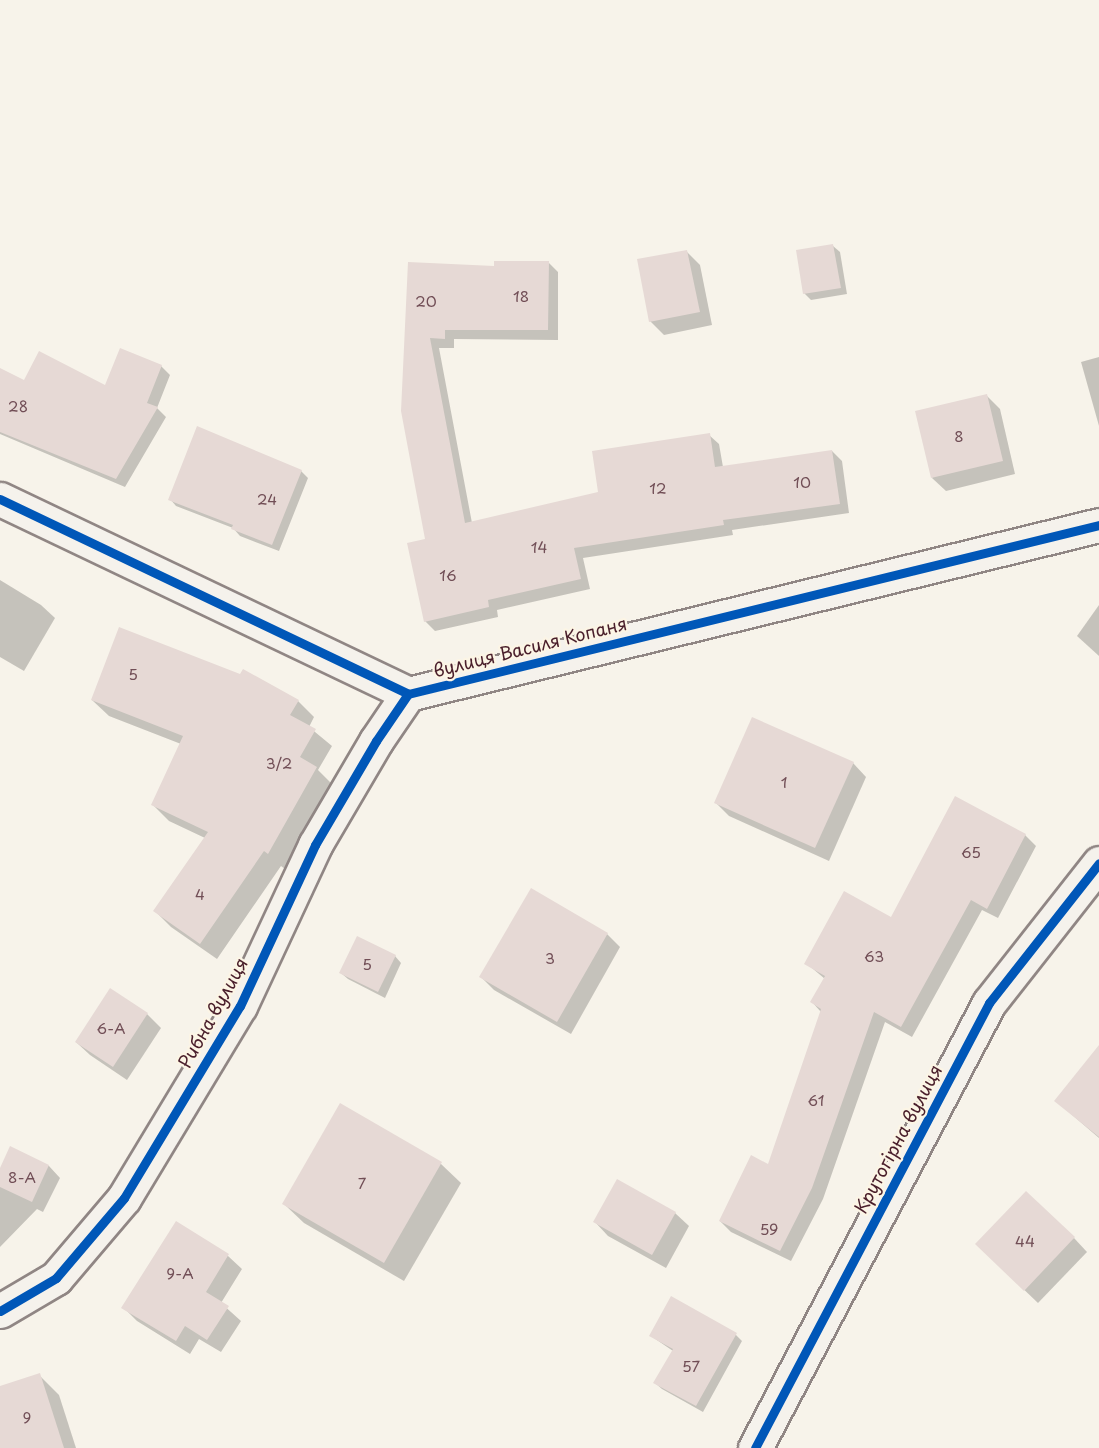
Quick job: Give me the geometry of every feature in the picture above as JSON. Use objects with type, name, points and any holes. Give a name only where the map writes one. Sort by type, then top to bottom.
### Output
[{"type":"street","points":[[0,499],[408,694]]},
{"type":"street","name":"вулиця Василя Копаня","points":[[408,694],[1099,525]]},
{"type":"street","name":"Рибна вулиця","points":[[0,1311],[56,1278],[124,1198],[240,1006],[315,845],[376,741],[408,694]]},
{"type":"street","name":"Крутогірна вулиця","points":[[755,1448],[989,1003],[1099,863]]},
{"type":"building","points":[[833,244],[841,288],[803,294],[796,250]]},
{"type":"building","points":[[687,250],[700,312],[649,322],[637,259]]},
{"type":"building","points":[[494,261],[549,261],[548,330],[445,330],[445,339],[430,338],[465,523],[598,492],[592,451],[710,433],[715,467],[832,450],[840,504],[723,520],[724,525],[574,548],[581,579],[488,600],[489,607],[424,622],[407,543],[425,539],[401,411],[408,262],[494,266]]},
{"type":"building","points":[[120,348],[162,365],[147,403],[158,407],[116,479],[0,432],[0,368],[24,380],[39,351],[105,385]]},
{"type":"building","points":[[987,394],[1003,461],[931,478],[915,411]]},
{"type":"building","points":[[197,426],[302,470],[272,545],[231,529],[233,525],[168,500]]},
{"type":"building","points":[[119,627],[240,674],[243,669],[299,700],[290,715],[316,729],[300,757],[317,767],[268,854],[264,851],[200,944],[153,911],[208,832],[151,805],[183,736],[91,700]]},
{"type":"building","points":[[752,717],[854,762],[815,848],[714,803]]},
{"type":"building","points":[[955,796],[1026,834],[987,909],[971,900],[901,1027],[874,1012],[812,1188],[780,1251],[719,1221],[751,1155],[768,1164],[821,1009],[810,1002],[825,976],[804,964],[844,891],[891,917]]},
{"type":"building","points":[[531,888],[608,933],[557,1022],[479,977]]},
{"type":"building","points":[[357,936],[396,955],[378,992],[339,973]]},
{"type":"building","points":[[110,988],[148,1013],[113,1067],[75,1042]]},
{"type":"building","points":[[1099,1045],[1099,1137],[1054,1101]]},
{"type":"building","points":[[340,1103],[442,1162],[384,1263],[282,1204]]},
{"type":"building","points":[[10,1146],[49,1165],[32,1202],[0,1187],[0,1168]]},
{"type":"building","points":[[617,1179],[676,1212],[652,1255],[593,1222]]},
{"type":"building","points":[[1026,1191],[1075,1237],[1024,1291],[975,1244]]},
{"type":"building","points":[[176,1221],[229,1254],[206,1292],[229,1306],[207,1340],[185,1326],[176,1341],[121,1308]]},
{"type":"building","points":[[671,1296],[737,1333],[696,1406],[653,1383],[673,1349],[649,1336]]},
{"type":"building","points":[[40,1373],[64,1448],[0,1448],[0,1386]]},
{"type":"cycle path","points":[[0,499],[408,694],[1099,525]]},
{"type":"cycle path","points":[[0,1311],[56,1278],[124,1198],[240,1006],[315,845],[376,741],[408,694]]},
{"type":"cycle path","points":[[755,1448],[989,1003],[1099,863]]}]
